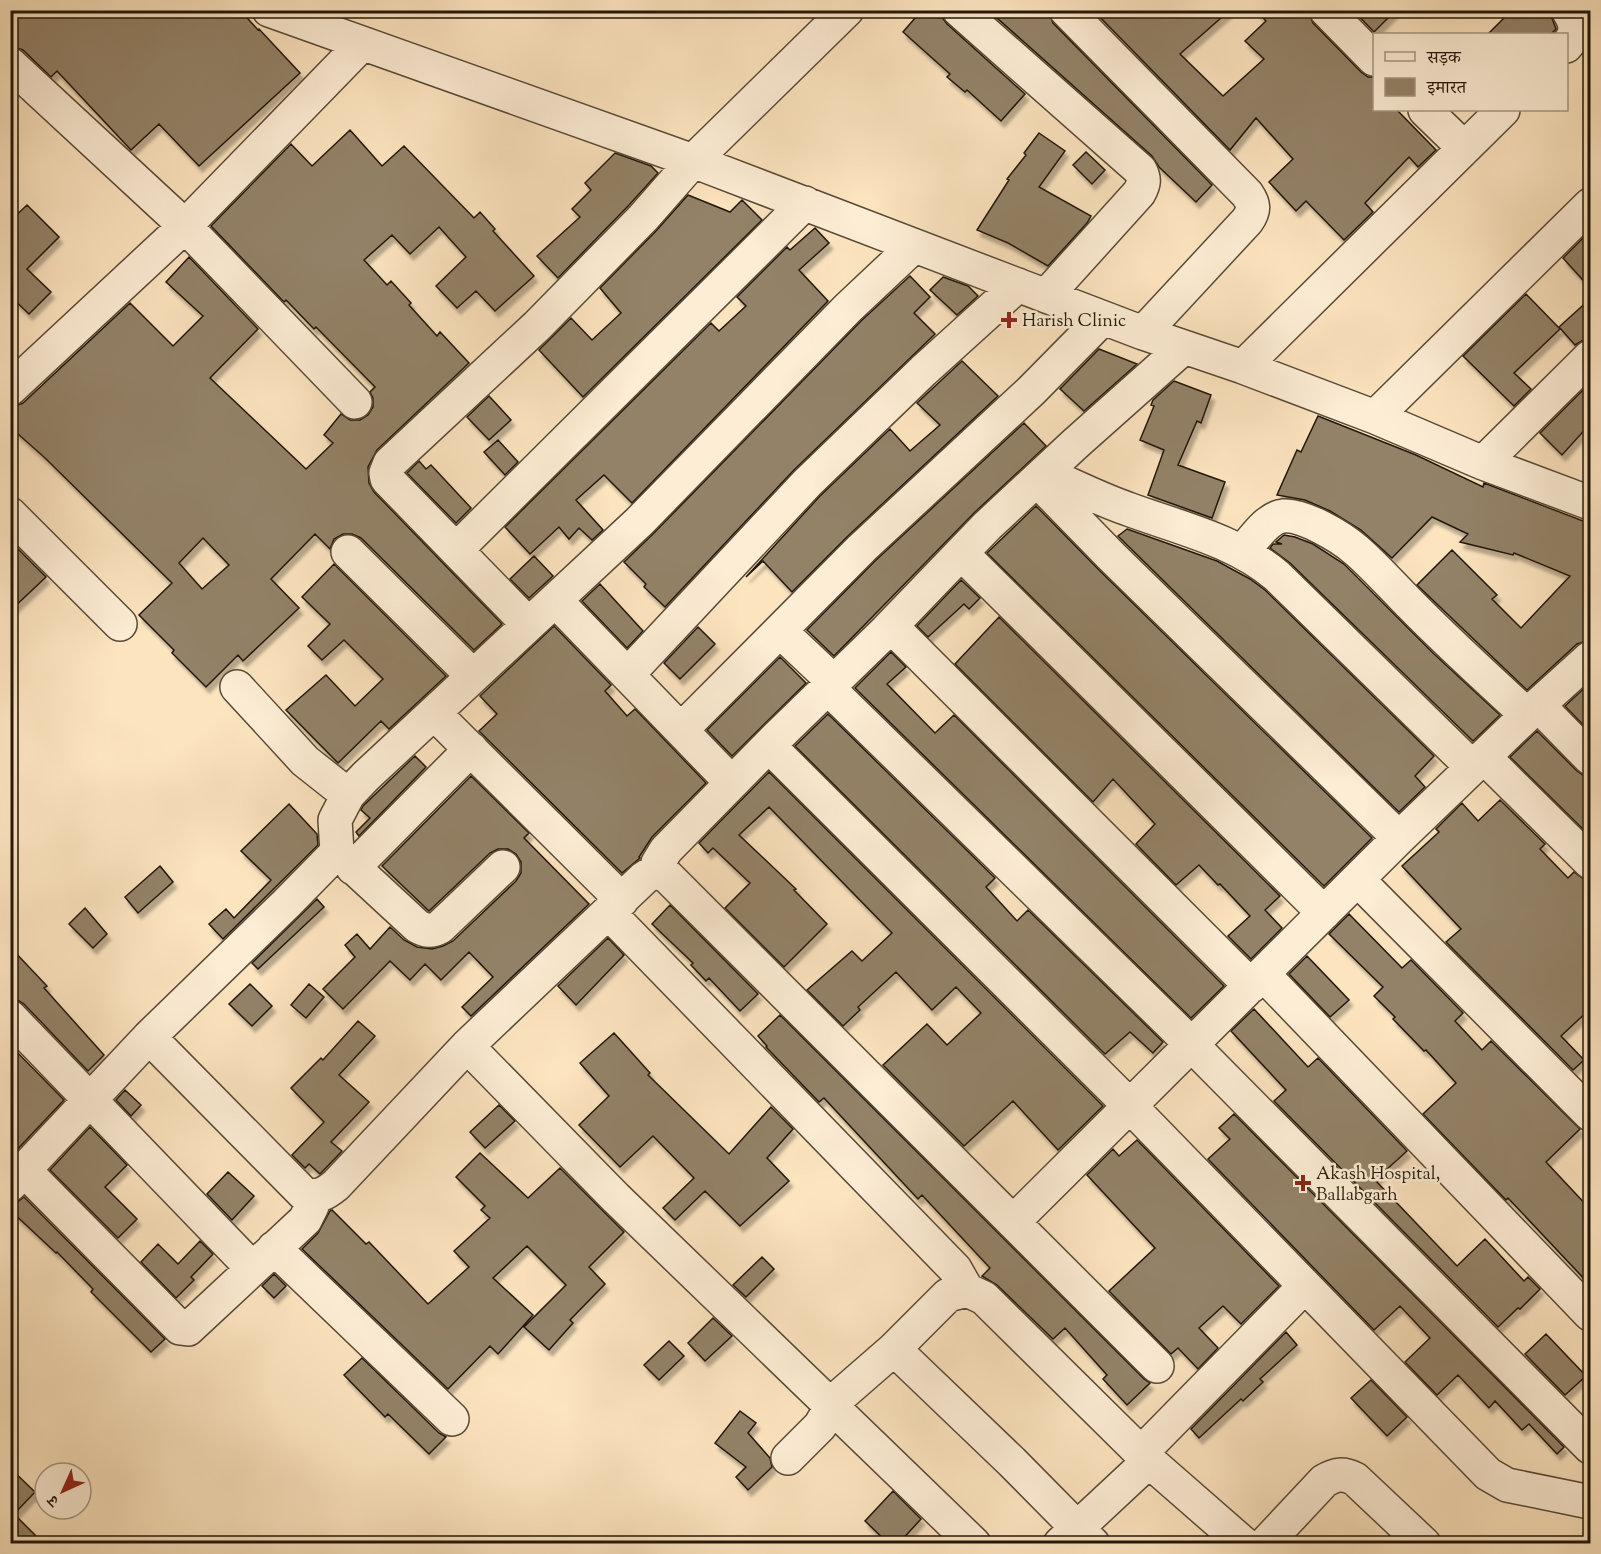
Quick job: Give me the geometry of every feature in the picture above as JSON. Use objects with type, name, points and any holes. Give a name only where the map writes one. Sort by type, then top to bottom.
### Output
[{"type":"street","points":[[269,10],[693,161],[1103,318],[1243,367],[1375,417],[1483,463],[1590,503]]},
{"type":"street","points":[[528,624],[387,479],[386,473],[390,463],[537,326],[643,218],[693,161],[847,10]]},
{"type":"street","points":[[628,674],[807,483],[923,371],[1032,291],[1143,187],[1143,176],[1140,170],[959,10]]},
{"type":"street","points":[[1326,10],[1373,57]]},
{"type":"street","points":[[1568,10],[1576,28],[1575,35],[1568,44]]},
{"type":"street","points":[[1073,12],[1247,194],[1254,208],[1247,220],[1143,333]]},
{"type":"street","points":[[10,389],[185,226],[362,44]]},
{"type":"street","points":[[10,64],[185,226],[355,402]]},
{"type":"street","points":[[1426,111],[1464,148]]},
{"type":"street","points":[[1243,367],[1502,111]]},
{"type":"street","points":[[456,550],[805,203]]},
{"type":"street","points":[[1375,417],[1590,205]]},
{"type":"street","points":[[503,867],[440,927],[432,931],[425,930],[417,926],[345,860],[335,820],[348,795],[673,489],[823,333],[914,246]]},
{"type":"street","points":[[681,730],[862,548],[1031,391],[1103,318]]},
{"type":"street","points":[[657,872],[658,863],[666,850],[961,553],[1040,476],[1184,346]]},
{"type":"street","points":[[1483,463],[1590,357]]},
{"type":"street","points":[[1040,476],[1243,551],[1277,576],[1590,862]]},
{"type":"street","points":[[1040,476],[1120,565],[1399,838]]},
{"type":"street","points":[[10,514],[120,624]]},
{"type":"street","points":[[1243,551],[1273,519],[1280,516],[1301,519],[1341,539],[1357,551],[1437,631],[1590,758]]},
{"type":"street","points":[[348,552],[473,676]]},
{"type":"street","points":[[961,553],[1324,913]]},
{"type":"street","points":[[555,600],[732,783]]},
{"type":"street","points":[[891,626],[1257,980],[1590,1314]]},
{"type":"street","points":[[780,631],[831,685],[1590,1447]]},
{"type":"street","points":[[1013,1222],[1399,838],[1532,710],[1590,658]]},
{"type":"street","points":[[237,687],[305,761],[348,795]]},
{"type":"street","points":[[434,712],[956,1269],[967,1290],[984,1298],[1145,1457],[1244,1544]]},
{"type":"street","points":[[769,746],[1130,1106],[1488,1474],[1507,1485],[1590,1502]]},
{"type":"street","points":[[313,1197],[312,1206],[305,1220],[195,1325],[188,1329],[180,1328],[18,1178],[149,1037],[301,889],[345,860],[471,749]]},
{"type":"street","points":[[149,1037],[304,1194],[313,1197],[320,1196],[336,1185],[467,1046],[644,878],[657,872],[668,877],[1157,1366]]},
{"type":"street","points":[[1358,880],[1590,1114]]},
{"type":"street","points":[[10,1017],[90,1099],[263,1258],[452,1419]]},
{"type":"street","points":[[467,1046],[616,1198],[974,1544]]},
{"type":"street","points":[[894,1349],[1077,1538],[1145,1457],[1305,1286]]},
{"type":"street","points":[[788,1458],[820,1426],[840,1396],[894,1349],[948,1295],[967,1290]]},
{"type":"street","points":[[1265,1544],[1324,1481],[1334,1475],[1345,1474],[1355,1479],[1424,1544]]},
{"type":"building","points":[[10,10],[240,10],[300,73],[199,166],[159,124],[131,150],[57,71],[51,77],[23,50],[10,46]]},
{"type":"building","points":[[922,10],[930,10],[939,18],[941,16],[1025,94],[1001,121],[967,90],[965,92],[947,77],[950,74],[903,32]]},
{"type":"building","points":[[988,10],[1048,10],[1053,23],[1212,185],[1196,202],[1159,167],[1152,156]]},
{"type":"building","points":[[1093,10],[1230,10],[1180,54],[1223,96],[1264,59],[1245,41],[1266,21],[1256,10],[1308,10],[1313,23],[1361,72],[1368,77],[1373,77],[1373,111],[1398,111],[1436,150],[1418,167],[1409,157],[1365,203],[1373,212],[1344,240],[1306,201],[1296,211],[1269,182],[1293,159],[1256,118],[1230,150]]},
{"type":"building","points":[[1353,10],[1396,10],[1374,32]]},
{"type":"building","points":[[1512,10],[1549,10],[1556,29],[1552,33],[1489,33]]},
{"type":"building","points":[[350,130],[382,166],[404,146],[474,218],[480,212],[495,229],[493,231],[534,276],[495,311],[476,291],[457,308],[436,286],[466,257],[439,227],[410,254],[392,235],[364,260],[387,285],[391,281],[437,336],[440,332],[469,363],[377,450],[368,467],[369,483],[374,492],[502,624],[474,650],[361,538],[352,534],[343,534],[334,539],[330,549],[315,534],[271,579],[299,608],[243,661],[238,655],[206,687],[139,615],[172,583],[44,457],[10,427],[10,408],[23,403],[130,303],[173,346],[203,316],[166,282],[189,257],[258,329],[210,378],[306,469],[333,443],[324,435],[341,414],[350,420],[360,420],[368,415],[373,407],[370,392],[375,387],[316,327],[314,329],[286,300],[284,302],[211,226],[291,144],[312,166]],"holes":[[[203,538],[229,565],[202,589],[179,563]]]},
{"type":"building","points":[[1039,133],[1065,151],[1039,187],[1091,216],[1048,266],[1008,243],[977,230],[1009,180],[1007,179],[1026,155],[1024,153]]},
{"type":"building","points":[[1086,152],[1105,170],[1092,184],[1073,165]]},
{"type":"building","points":[[615,153],[651,166],[658,173],[558,278],[537,256],[580,217],[572,209],[591,190],[585,183]]},
{"type":"building","points":[[688,195],[730,212],[742,200],[762,220],[583,397],[539,350],[571,318],[592,340],[621,313],[600,288]]},
{"type":"building","points":[[27,205],[59,237],[27,269],[51,292],[29,314],[10,296],[10,221]]},
{"type":"building","points":[[815,228],[829,243],[799,270],[828,301],[632,503],[604,475],[576,500],[603,530],[592,540],[579,528],[569,539],[559,527],[530,554],[505,527],[711,323],[719,331],[746,306],[737,297],[787,247],[790,250]]},
{"type":"building","points":[[1590,231],[1590,288],[1563,258]]},
{"type":"building","points":[[910,276],[930,297],[914,313],[935,334],[794,470],[665,607],[644,587],[646,584],[624,562],[861,321]]},
{"type":"building","points":[[943,277],[968,286],[978,296],[957,315],[930,290]]},
{"type":"building","points":[[1526,294],[1560,329],[1514,373],[1531,389],[1514,406],[1463,356]]},
{"type":"building","points":[[1590,299],[1590,339],[1585,339],[1575,345],[1559,327]]},
{"type":"building","points":[[1099,349],[1137,364],[1084,411],[1060,389]]},
{"type":"building","points":[[962,361],[998,396],[849,535],[792,592],[763,561],[746,577],[820,496],[890,429],[910,451],[940,425],[917,403]]},
{"type":"building","points":[[1174,381],[1211,395],[1201,423],[1197,421],[1178,465],[1225,482],[1212,518],[1148,495],[1164,450],[1140,440],[1154,406],[1151,405],[1153,400]]},
{"type":"building","points":[[1590,383],[1590,424],[1562,455],[1540,433]]},
{"type":"building","points":[[489,396],[511,420],[489,440],[467,417]]},
{"type":"building","points":[[1318,416],[1416,455],[1483,487],[1484,483],[1583,521],[1590,521],[1590,640],[1577,644],[1527,690],[1417,585],[1452,550],[1497,595],[1492,599],[1521,628],[1570,576],[1514,553],[1513,555],[1460,542],[1468,534],[1432,517],[1392,558],[1361,530],[1330,511],[1305,500],[1277,495],[1297,450],[1301,452]]},
{"type":"building","points":[[1024,423],[1046,446],[974,513],[834,656],[807,630],[875,561]]},
{"type":"building","points":[[498,440],[518,462],[505,475],[484,452]]},
{"type":"building","points":[[419,461],[426,469],[431,465],[471,508],[456,523],[407,473]]},
{"type":"building","points":[[1036,506],[1372,838],[1324,886],[987,553]]},
{"type":"building","points":[[1127,529],[1217,561],[1265,590],[1434,756],[1415,776],[1425,787],[1399,812],[1118,536]]},
{"type":"building","points":[[1284,535],[1313,544],[1344,564],[1434,654],[1500,715],[1473,741],[1290,563],[1270,548],[1273,544],[1282,544],[1276,542]]},
{"type":"building","points":[[10,541],[46,577],[10,611]]},
{"type":"building","points":[[534,556],[553,576],[529,598],[510,579]]},
{"type":"building","points":[[334,564],[446,676],[389,729],[381,721],[338,763],[286,710],[326,675],[355,706],[383,679],[344,640],[322,660],[308,646],[330,624],[302,597]]},
{"type":"building","points":[[961,580],[980,598],[969,609],[964,604],[928,637],[917,626]]},
{"type":"building","points":[[600,584],[643,631],[627,648],[582,601]]},
{"type":"building","points":[[999,617],[1280,896],[1265,910],[1282,928],[1251,959],[1228,936],[1250,916],[1220,884],[1218,885],[1199,865],[1176,885],[1136,844],[1155,824],[1113,779],[1093,802],[955,664]]},
{"type":"building","points":[[554,626],[611,685],[605,691],[627,716],[635,709],[706,783],[652,837],[640,858],[622,873],[479,731],[497,714],[480,696]]},
{"type":"building","points":[[698,627],[715,644],[680,679],[664,663]]},
{"type":"building","points":[[891,652],[906,667],[887,684],[935,733],[954,715],[1224,986],[1191,1018],[855,688]]},
{"type":"building","points":[[780,657],[806,683],[732,756],[707,730]]},
{"type":"building","points":[[1590,683],[1590,732],[1565,706]]},
{"type":"building","points":[[828,714],[995,878],[986,887],[1017,921],[1028,910],[1163,1042],[1153,1053],[1130,1032],[1105,1054],[795,746]]},
{"type":"building","points":[[1537,731],[1577,771],[1584,776],[1590,776],[1590,836],[1510,757]]},
{"type":"building","points":[[415,756],[426,767],[359,836],[356,832],[370,818],[361,810],[363,806]]},
{"type":"building","points":[[769,772],[1103,1106],[1058,1150],[1013,1101],[964,1146],[883,1065],[927,1024],[947,1045],[981,1013],[956,987],[932,1010],[896,972],[858,1007],[860,1010],[843,1026],[807,990],[852,951],[862,961],[892,933],[769,807],[739,835],[796,889],[794,890],[827,924],[784,967],[725,908],[750,883],[713,848],[708,853],[699,843]]},
{"type":"building","points":[[471,776],[529,833],[524,838],[589,904],[471,1016],[462,1007],[493,977],[469,952],[441,980],[425,964],[410,980],[390,961],[343,1009],[323,989],[355,957],[345,945],[357,934],[370,949],[390,927],[404,940],[417,947],[432,949],[443,946],[453,941],[516,881],[521,873],[521,862],[516,854],[508,849],[498,849],[490,853],[429,911],[382,866]]},
{"type":"building","points":[[1500,800],[1545,844],[1540,849],[1568,878],[1574,872],[1585,880],[1590,880],[1590,1009],[1561,1036],[1584,1060],[1573,1070],[1446,942],[1461,929],[1402,866],[1439,832],[1436,829],[1462,803],[1478,821]]},
{"type":"building","points":[[289,804],[317,834],[318,845],[223,939],[209,924],[226,909],[234,918],[271,880],[241,851]]},
{"type":"building","points":[[160,866],[173,882],[138,913],[125,897]]},
{"type":"building","points":[[317,899],[324,907],[258,969],[252,963]]},
{"type":"building","points":[[670,905],[758,994],[740,1011],[709,978],[706,981],[691,965],[693,963],[652,924]]},
{"type":"building","points":[[85,908],[107,934],[93,948],[69,924]]},
{"type":"building","points":[[1349,914],[1402,968],[1411,960],[1463,1013],[1455,1021],[1482,1050],[1491,1041],[1580,1129],[1546,1162],[1590,1209],[1590,1285],[1508,1198],[1506,1200],[1423,1114],[1456,1083],[1393,1019],[1395,1017],[1374,996],[1383,987],[1329,934]]},
{"type":"building","points":[[608,938],[624,955],[576,1005],[558,986]]},
{"type":"building","points":[[10,947],[47,986],[44,988],[104,1055],[88,1071],[24,1004],[16,999],[10,999]]},
{"type":"building","points":[[1307,956],[1349,1000],[1330,1017],[1289,974]]},
{"type":"building","points":[[250,984],[272,1006],[252,1026],[229,1004]]},
{"type":"building","points":[[309,984],[324,997],[306,1018],[291,1005]]},
{"type":"building","points":[[1254,1009],[1308,1067],[1318,1058],[1407,1151],[1375,1180],[1457,1266],[1485,1239],[1524,1281],[1528,1277],[1540,1289],[1520,1309],[1518,1308],[1498,1327],[1274,1101],[1286,1090],[1231,1031]]},
{"type":"building","points":[[780,1015],[1150,1383],[1127,1405],[1103,1379],[1107,1375],[1065,1328],[1053,1339],[997,1285],[982,1276],[990,1268],[922,1195],[918,1199],[824,1098],[819,1102],[766,1047],[758,1036]]},
{"type":"building","points":[[358,1021],[375,1036],[339,1075],[369,1102],[331,1142],[342,1151],[320,1174],[309,1164],[305,1168],[292,1155],[324,1122],[291,1088],[321,1058],[323,1060]]},
{"type":"building","points":[[614,1033],[650,1073],[648,1075],[729,1154],[771,1107],[793,1129],[767,1158],[789,1181],[740,1226],[705,1191],[675,1220],[663,1208],[694,1178],[653,1136],[620,1167],[579,1125],[609,1096],[580,1063]]},
{"type":"building","points":[[10,1045],[64,1100],[10,1157]]},
{"type":"building","points":[[125,1090],[141,1105],[131,1116],[116,1100]]},
{"type":"building","points":[[499,1105],[515,1121],[485,1148],[470,1132]]},
{"type":"building","points":[[1234,1114],[1564,1447],[1557,1454],[1529,1424],[1522,1430],[1495,1401],[1489,1408],[1458,1375],[1437,1395],[1405,1362],[1430,1338],[1400,1306],[1374,1330],[1208,1159],[1230,1139],[1219,1128]]},
{"type":"building","points":[[90,1127],[127,1165],[105,1187],[137,1219],[118,1238],[50,1170]]},
{"type":"building","points":[[1137,1140],[1279,1286],[1241,1324],[1223,1306],[1199,1328],[1218,1348],[1198,1369],[1178,1348],[1171,1354],[1109,1291],[1155,1248],[1087,1175],[1113,1149],[1119,1156]]},
{"type":"building","points":[[480,1153],[528,1198],[560,1168],[624,1232],[589,1267],[605,1284],[570,1320],[573,1323],[549,1350],[524,1327],[566,1285],[527,1246],[493,1278],[533,1315],[498,1354],[490,1346],[448,1389],[302,1249],[318,1233],[332,1210],[366,1244],[369,1242],[428,1304],[469,1267],[454,1251],[490,1218],[481,1210],[485,1206],[456,1177]]},
{"type":"building","points":[[228,1172],[254,1196],[232,1220],[207,1194]]},
{"type":"building","points":[[24,1197],[165,1339],[151,1352],[91,1292],[93,1289],[57,1252],[10,1210],[11,1203],[16,1203]]},
{"type":"building","points":[[200,1241],[213,1254],[191,1277],[194,1280],[176,1298],[141,1262],[158,1244],[178,1264]]},
{"type":"building","points":[[762,1257],[774,1269],[746,1297],[733,1285]]},
{"type":"building","points":[[274,1274],[286,1286],[274,1298],[262,1286]]},
{"type":"building","points":[[713,1318],[732,1336],[705,1361],[688,1343]]},
{"type":"building","points":[[1286,1332],[1297,1345],[1260,1379],[1263,1382],[1243,1401],[1241,1399],[1199,1438],[1191,1429]]},
{"type":"building","points":[[1546,1334],[1586,1376],[1565,1395],[1525,1354]]},
{"type":"building","points":[[669,1341],[684,1356],[659,1380],[644,1365]]},
{"type":"building","points":[[362,1358],[439,1433],[446,1437],[429,1454],[388,1414],[385,1417],[344,1375]]},
{"type":"building","points":[[1371,1380],[1407,1417],[1387,1436],[1351,1398]]},
{"type":"building","points":[[740,1411],[756,1423],[748,1433],[770,1458],[772,1467],[748,1490],[736,1477],[746,1467],[715,1443]]},
{"type":"building","points":[[10,1468],[33,1490],[33,1494],[14,1514],[44,1544],[10,1544]]},
{"type":"building","points":[[893,1491],[921,1519],[898,1544],[889,1544],[865,1521]]},
{"type":"place","name":"Harish Clinic","points":[[1009,320]]},
{"type":"place","name":"Akash Hospital, Ballabgarh","points":[[1303,1183]]}]
